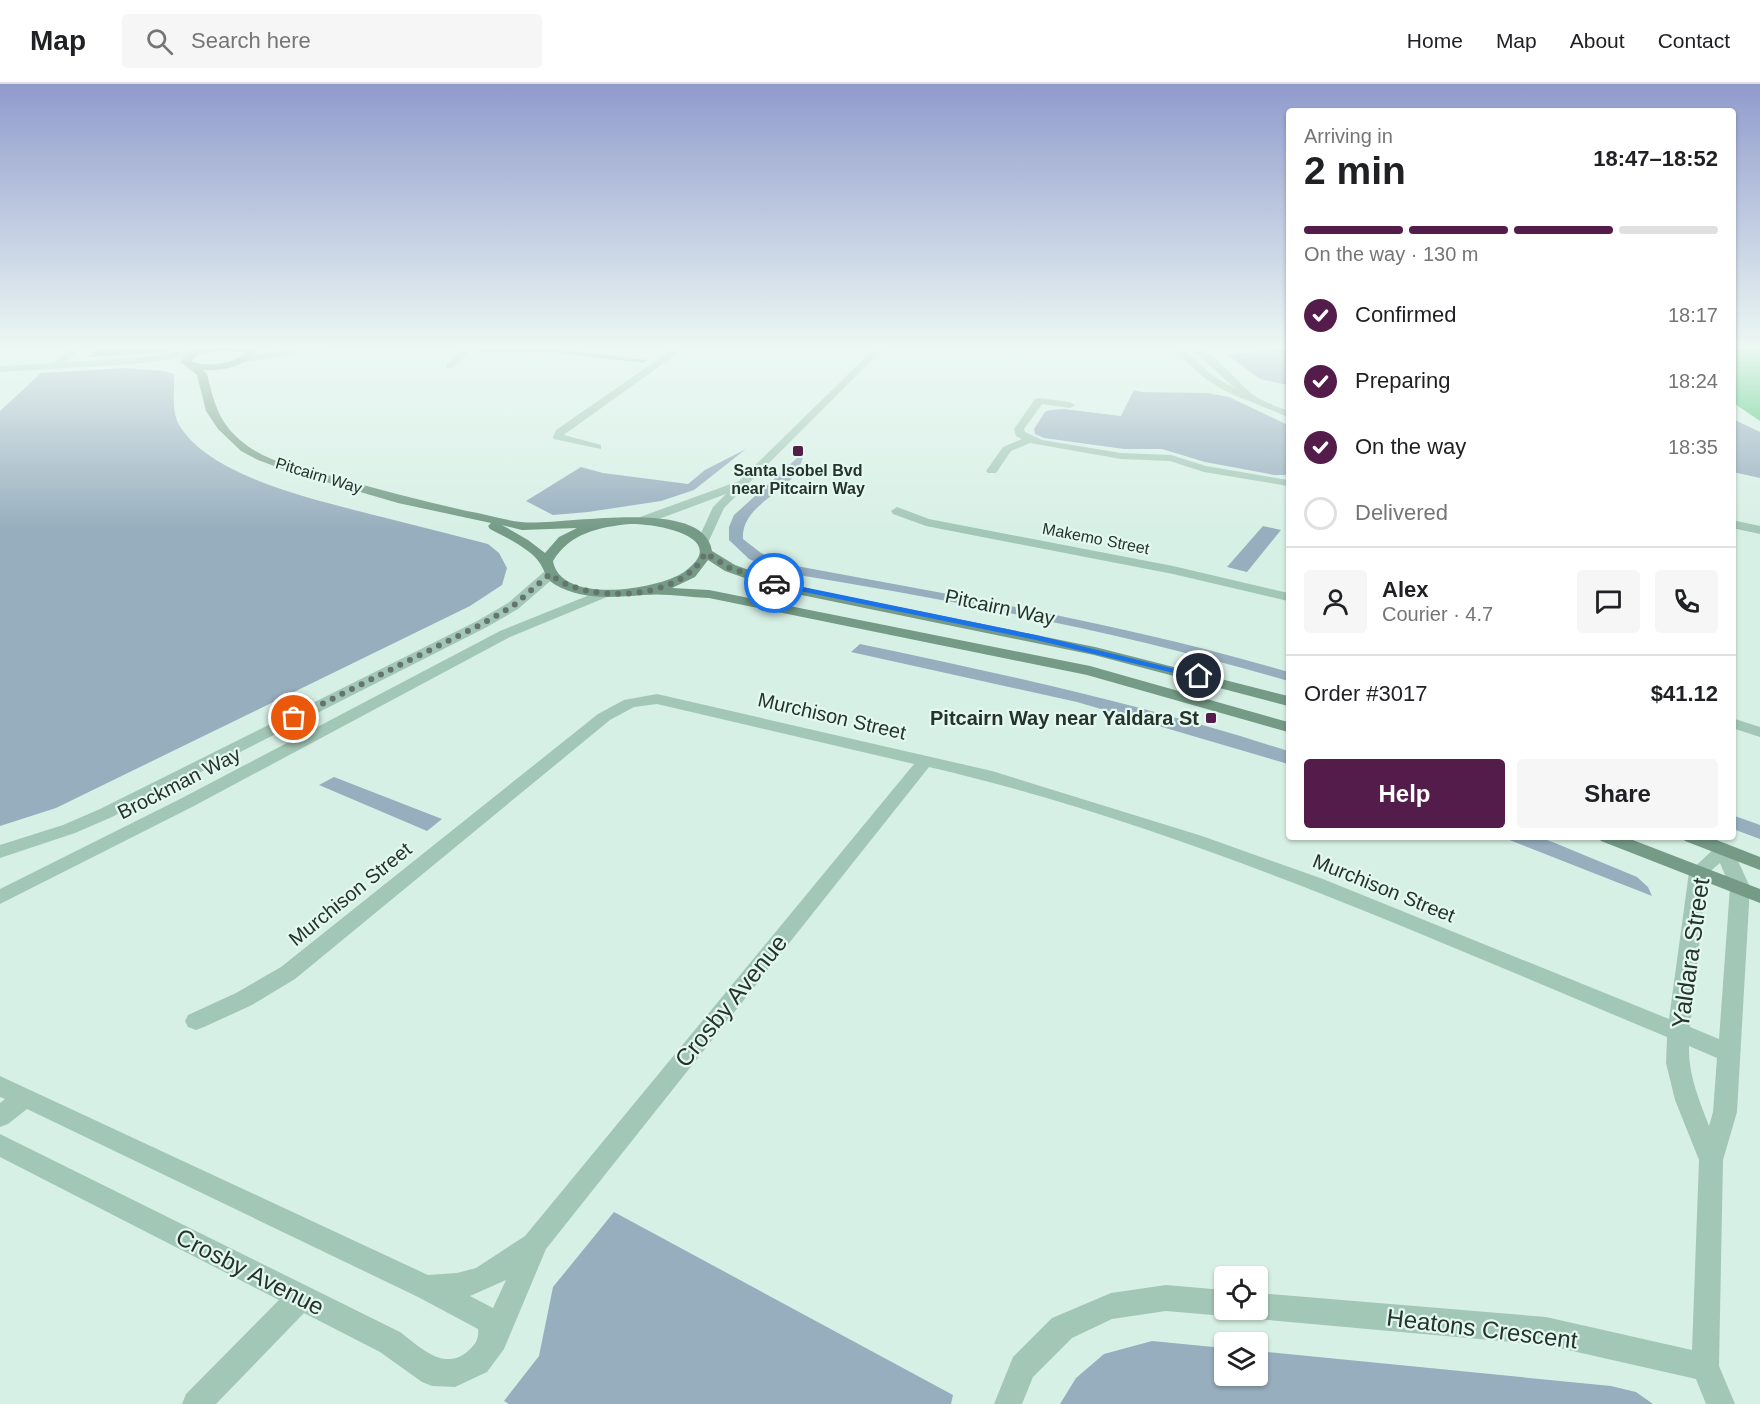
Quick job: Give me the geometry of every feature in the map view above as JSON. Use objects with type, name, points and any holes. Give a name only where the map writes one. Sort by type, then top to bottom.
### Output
[{"type":"main road","name":"Pitcairn Way","points":[[209,407],[222,427],[245,449],[262,458],[380,494],[522,526],[607,524],[644,520],[682,527],[695,534],[704,548],[730,568],[787,588],[1095,651],[1286,700]]},
{"type":"main road","name":"Pitcairn Way","points":[[471,516],[524,543],[561,584],[602,594],[646,591]]},
{"type":"main road","points":[[548,568],[552,549],[565,538],[607,524]]},
{"type":"main road","points":[[646,591],[688,575],[700,564],[704,548]]},
{"type":"main road","points":[[646,591],[709,594],[1004,652],[1090,672],[1286,726]]},
{"type":"main road","points":[[1615,840],[1760,896]]},
{"type":"main road","points":[[1699,840],[1760,864]]},
{"type":"street","points":[[596,407],[560,432],[558,436],[597,447]]},
{"type":"street","points":[[704,548],[719,507],[821,407]]},
{"type":"street","points":[[1035,407],[1019,429],[1020,434],[1028,440],[1121,456],[1171,458],[1204,469],[1286,483]]},
{"type":"street","points":[[1272,407],[1286,413]]},
{"type":"street","points":[[992,471],[1007,449],[1028,440]]},
{"type":"street","points":[[644,520],[698,502],[747,480]]},
{"type":"street","name":"Makemo Street","points":[[897,511],[926,522],[1173,570],[1286,597]]},
{"type":"street","points":[[1736,525],[1760,530]]},
{"type":"street","name":"Brockman Way","points":[[0,852],[69,829],[106,813],[482,624],[513,606],[548,568]]},
{"type":"street","name":"Brockman Way","points":[[0,897],[188,802],[505,634],[602,594]]},
{"type":"street","name":"Murchison Street","points":[[196,1021],[244,999],[288,973],[604,717],[630,703],[650,699],[671,701],[1044,791],[1240,855],[1729,1053]]},
{"type":"street","points":[[1736,724],[1760,732]]},
{"type":"street","name":"Crosby Avenue","points":[[427,1288],[465,1286],[487,1277],[510,1263],[536,1241],[925,761]]},
{"type":"street","name":"Yaldara Street","points":[[1711,1160],[1687,1100],[1677,1063],[1678,1032],[1698,872],[1724,850],[1740,887],[1725,1113],[1711,1160],[1705,1367],[1721,1404]]},
{"type":"street","name":"Crosby Avenue","points":[[0,1086],[427,1288],[490,1321],[494,1331],[492,1344]]},
{"type":"street","points":[[0,1117],[24,1098]]},
{"type":"street","name":"Crosby Avenue","points":[[0,1145],[390,1342],[432,1372],[440,1375],[453,1374],[472,1366],[484,1356],[492,1344],[536,1241]]},
{"type":"street","points":[[196,1404],[300,1298]]},
{"type":"street","points":[[1008,1404],[1023,1367],[1062,1328],[1111,1306],[1166,1298],[1214,1302]]},
{"type":"street","name":"Heatons Crescent","points":[[1268,1307],[1546,1331],[1705,1367]]},
{"type":"shaded area","points":[[5,407],[174,407],[181,428],[197,446],[218,461],[243,474],[271,486],[328,503],[488,544],[499,553],[507,568],[502,585],[470,606],[56,808],[0,826],[0,411]]},
{"type":"shaded area","points":[[1126,407],[1249,407],[1286,424],[1286,475],[1274,475],[1205,462],[1162,449],[1124,449],[1044,438],[1035,434],[1034,429],[1045,412],[1050,410],[1064,409],[1121,416]]},
{"type":"shaded area","points":[[1736,420],[1760,432],[1760,478],[1736,473]]},
{"type":"shaded area","points":[[746,449],[694,490],[661,501],[553,515],[526,501],[581,467],[603,473],[688,484],[705,470]]},
{"type":"shaded area","points":[[806,450],[794,476],[754,511],[744,528],[743,539],[761,553],[791,565],[1041,612],[1165,639],[1286,671],[1286,680],[1100,632],[973,606],[781,572],[749,559],[729,540],[729,527],[734,515]]},
{"type":"shaded area","points":[[1263,526],[1281,530],[1247,572],[1227,567]]},
{"type":"shaded area","points":[[860,644],[1129,705],[1286,750],[1286,763],[1077,702],[851,652]]},
{"type":"shaded area","points":[[334,777],[442,819],[427,831],[319,785]]},
{"type":"shaded area","points":[[1736,816],[1760,825],[1760,839],[1736,830]]},
{"type":"shaded area","points":[[1510,840],[1547,840],[1555,843],[1637,877],[1648,887],[1652,896]]},
{"type":"shaded area","points":[[614,1212],[953,1395],[951,1404],[509,1404],[504,1401],[539,1356],[553,1287]]},
{"type":"shaded area","points":[[1152,1341],[1214,1347],[1214,1386],[1268,1386],[1268,1352],[1611,1386],[1636,1392],[1653,1404],[1060,1404],[1076,1378],[1104,1354]]},
{"type":"building","points":[[1739,407],[1760,407],[1760,421]]},
{"type":"way so far","points":[[294,718],[482,624],[513,606],[550,574],[561,584],[579,590],[602,594],[624,594],[646,591],[688,575],[700,564],[705,553],[730,568],[774,583]]},
{"type":"place","name":"Santa Isobel Bvd near Pitcairn Way","points":[[798,451]]},
{"type":"place","name":"Pitcairn Way near Yaldara St","points":[[1211,718]]},
{"type":"route","points":[[774,583],[787,588],[997,629],[1199,676]]}]
